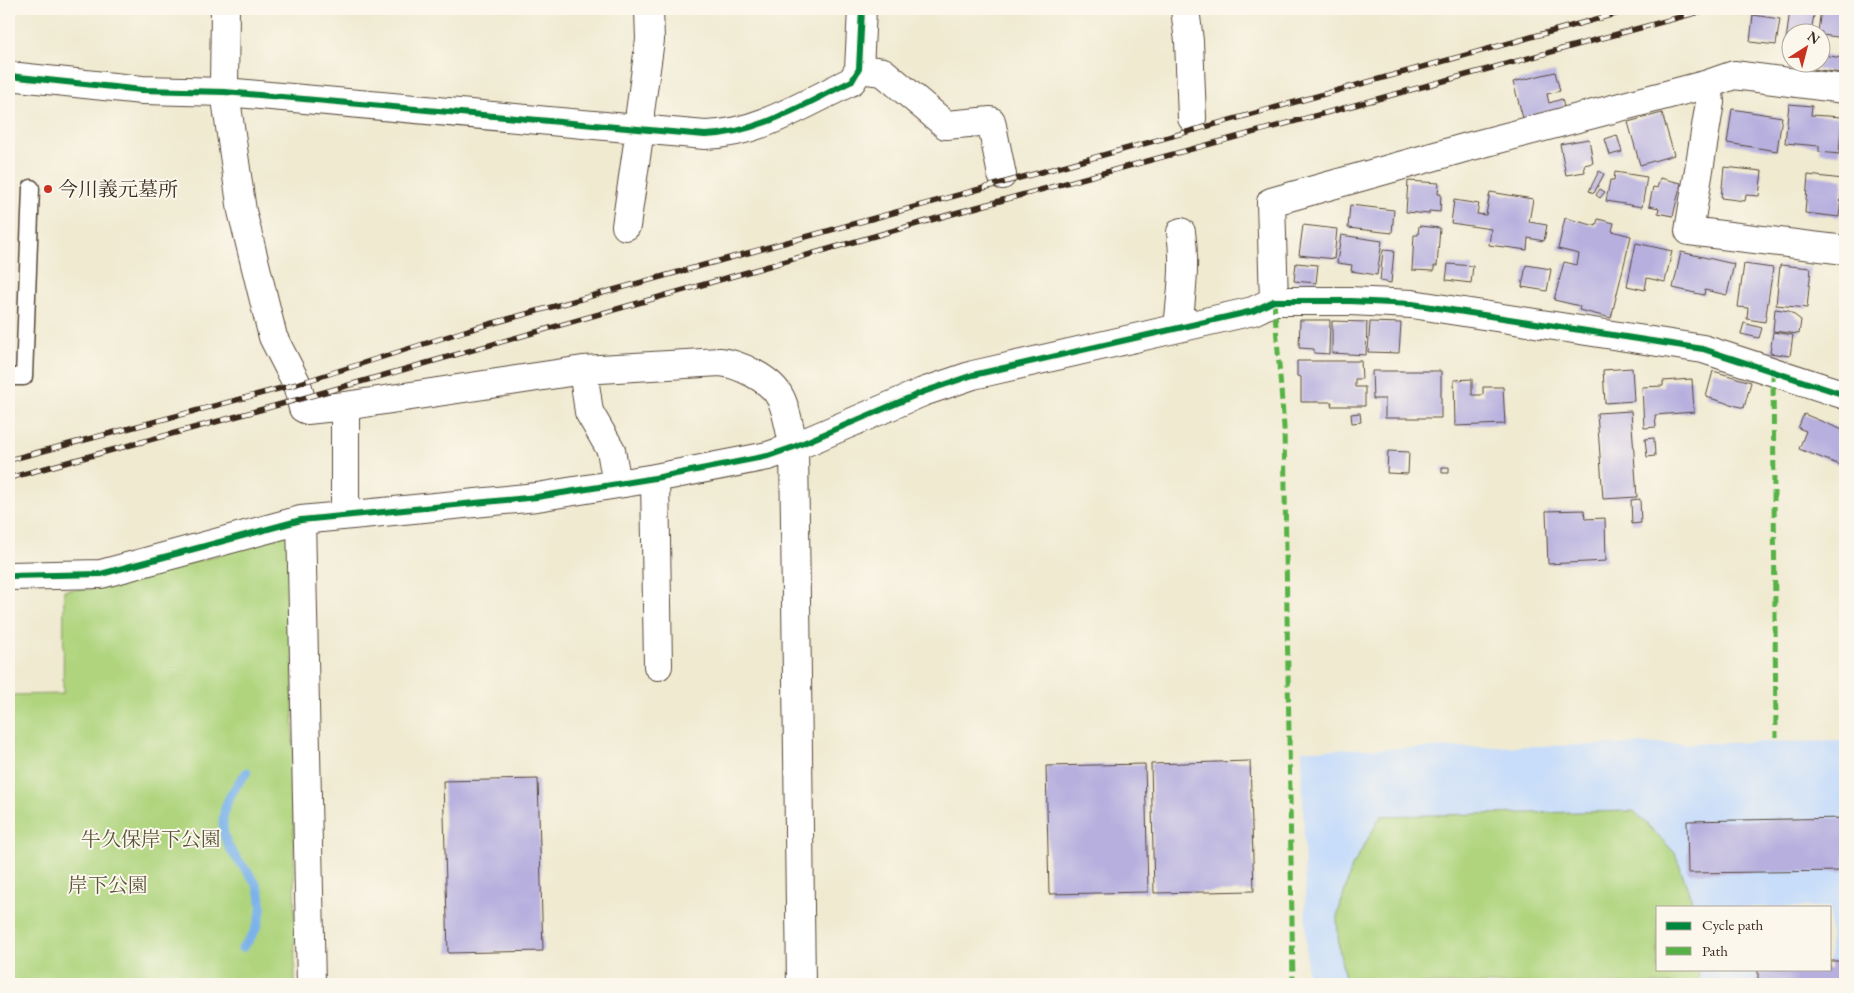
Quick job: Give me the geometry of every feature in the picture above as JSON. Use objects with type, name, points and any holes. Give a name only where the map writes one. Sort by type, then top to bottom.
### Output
[{"type":"street","points":[[225,9],[224,84],[242,211],[273,337],[297,384],[303,408],[307,410],[346,406],[583,370],[720,362],[733,363],[746,369],[774,387],[781,398],[794,447],[801,984]]},
{"type":"street","points":[[626,226],[650,40],[649,9]]},
{"type":"street","points":[[9,82],[142,90],[225,92],[706,136],[720,135],[759,125],[852,81],[859,69],[862,9]]},
{"type":"street","points":[[1185,9],[1189,41],[1192,118]]},
{"type":"street","points":[[859,69],[883,72],[946,125],[991,121],[1002,175]]},
{"type":"street","points":[[1274,300],[1271,202],[1455,150],[1708,84],[1734,75],[1845,89]]},
{"type":"street","points":[[1708,84],[1710,102],[1689,231],[1845,250]]},
{"type":"street","points":[[1178,328],[1184,272],[1184,251],[1181,232]]},
{"type":"street","points":[[9,576],[101,574],[301,520],[537,497],[655,478],[768,456],[794,447],[923,392],[973,375],[1253,311],[1274,300],[1350,300],[1412,304],[1703,349],[1845,395]]},
{"type":"street","points":[[583,370],[589,412],[610,450],[618,484]]},
{"type":"street","points":[[345,516],[346,406]]},
{"type":"street","points":[[655,478],[658,666]]},
{"type":"street","points":[[301,520],[311,984]]},
{"type":"lane","points":[[9,376],[24,378],[32,188]]},
{"type":"shaded area","points":[[1845,741],[1845,984],[1307,984],[1302,750]]},
{"type":"green space","name":"牛久保岸下公園","points":[[292,533],[295,984],[9,984],[9,695],[63,694],[64,590],[108,588]]},
{"type":"green space","points":[[1634,811],[1675,853],[1694,906],[1656,906],[1656,970],[1699,970],[1698,984],[1346,984],[1339,948],[1337,917],[1352,867],[1381,816]]},
{"type":"building","points":[[1790,9],[1815,9],[1813,22],[1788,22]]},
{"type":"building","points":[[1821,9],[1845,9],[1845,38],[1832,36],[1832,22],[1819,22]]},
{"type":"building","points":[[1753,15],[1780,19],[1776,45],[1750,42]]},
{"type":"building","points":[[1832,56],[1843,58],[1841,73],[1832,72]]},
{"type":"building","points":[[1555,72],[1560,91],[1547,94],[1549,103],[1562,99],[1564,107],[1523,118],[1513,82]]},
{"type":"building","points":[[1789,104],[1812,106],[1811,115],[1842,117],[1839,154],[1819,152],[1819,146],[1785,143]]},
{"type":"building","points":[[1732,109],[1782,117],[1777,151],[1727,143]]},
{"type":"building","points":[[1662,113],[1674,155],[1640,165],[1628,122]]},
{"type":"building","points":[[1617,135],[1622,152],[1610,155],[1605,139]]},
{"type":"building","points":[[1589,139],[1593,163],[1584,165],[1585,172],[1566,175],[1560,144]]},
{"type":"building","points":[[1724,167],[1762,171],[1759,196],[1746,195],[1745,201],[1721,198]]},
{"type":"building","points":[[1599,171],[1604,174],[1594,193],[1589,191]]},
{"type":"building","points":[[1615,172],[1647,177],[1642,207],[1606,201],[1610,180],[1614,180]]},
{"type":"building","points":[[1808,175],[1843,179],[1839,217],[1805,213]]},
{"type":"building","points":[[1660,178],[1681,183],[1673,216],[1658,213],[1659,208],[1649,206],[1653,187],[1657,188]]},
{"type":"building","points":[[1408,181],[1439,183],[1438,194],[1441,194],[1440,212],[1429,211],[1429,214],[1406,212]]},
{"type":"building","points":[[1600,189],[1605,192],[1600,198],[1596,195]]},
{"type":"building","points":[[1490,192],[1533,199],[1529,222],[1547,225],[1544,241],[1528,238],[1527,250],[1489,245],[1491,229],[1451,223],[1454,200],[1479,204],[1477,214],[1486,215]]},
{"type":"building","points":[[1350,205],[1394,210],[1392,233],[1348,228]]},
{"type":"building","points":[[1565,218],[1596,226],[1598,219],[1614,223],[1612,231],[1631,236],[1611,318],[1579,310],[1580,306],[1554,300],[1564,262],[1577,265],[1579,254],[1558,249]]},
{"type":"building","points":[[1303,225],[1337,229],[1334,259],[1299,255]]},
{"type":"building","points":[[1419,226],[1440,228],[1437,266],[1434,266],[1434,271],[1412,270],[1414,235],[1418,235]]},
{"type":"building","points":[[1341,235],[1382,241],[1377,275],[1351,271],[1352,265],[1337,263]]},
{"type":"building","points":[[1636,243],[1672,251],[1665,282],[1647,278],[1645,290],[1627,286]]},
{"type":"building","points":[[1383,250],[1394,251],[1391,283],[1380,281]]},
{"type":"building","points":[[1681,252],[1734,264],[1727,295],[1705,290],[1704,295],[1673,288]]},
{"type":"building","points":[[1296,263],[1318,265],[1316,283],[1294,281]]},
{"type":"building","points":[[1448,264],[1473,266],[1471,283],[1446,280]]},
{"type":"building","points":[[1744,264],[1773,268],[1765,322],[1747,319],[1748,308],[1738,307]]},
{"type":"building","points":[[1526,265],[1551,269],[1547,291],[1522,287]]},
{"type":"building","points":[[1780,265],[1811,268],[1807,308],[1776,305]]},
{"type":"building","points":[[1775,309],[1789,311],[1801,320],[1799,334],[1773,331]]},
{"type":"building","points":[[1300,320],[1330,320],[1329,354],[1314,353],[1314,349],[1299,348]]},
{"type":"building","points":[[1332,321],[1367,322],[1366,355],[1332,353]]},
{"type":"building","points":[[1370,322],[1401,323],[1399,353],[1368,352]]},
{"type":"building","points":[[1744,323],[1762,328],[1759,338],[1741,334]]},
{"type":"building","points":[[1773,332],[1793,335],[1790,356],[1770,353]]},
{"type":"building","points":[[1297,361],[1361,361],[1362,379],[1355,379],[1355,387],[1365,387],[1365,406],[1331,406],[1332,402],[1301,402],[1301,377],[1297,376]]},
{"type":"building","points":[[1632,368],[1634,401],[1605,403],[1603,370]]},
{"type":"building","points":[[1372,371],[1441,371],[1441,418],[1385,418],[1385,399],[1373,399]]},
{"type":"building","points":[[1713,371],[1751,382],[1744,408],[1706,397]]},
{"type":"building","points":[[1472,379],[1472,395],[1483,395],[1483,387],[1503,387],[1505,424],[1455,426],[1454,380]]},
{"type":"building","points":[[1692,379],[1694,412],[1655,415],[1656,427],[1644,428],[1642,387],[1663,386],[1663,381]]},
{"type":"building","points":[[1631,411],[1637,497],[1603,499],[1597,413]]},
{"type":"building","points":[[1360,413],[1361,422],[1352,423],[1351,414]]},
{"type":"building","points":[[1804,414],[1845,431],[1845,467],[1799,449],[1806,431],[1798,428]]},
{"type":"building","points":[[1654,438],[1655,456],[1647,457],[1645,439]]},
{"type":"building","points":[[1388,451],[1409,452],[1408,474],[1387,473]]},
{"type":"building","points":[[1442,467],[1449,467],[1449,473],[1442,473]]},
{"type":"building","points":[[1640,499],[1641,523],[1632,524],[1631,500]]},
{"type":"building","points":[[1584,510],[1585,519],[1605,518],[1606,561],[1548,564],[1546,511]]},
{"type":"building","points":[[1250,761],[1254,891],[1154,893],[1151,764]]},
{"type":"building","points":[[1145,764],[1148,892],[1049,894],[1046,766]]},
{"type":"building","points":[[538,779],[543,951],[448,953],[443,781]]},
{"type":"building","points":[[1845,818],[1845,871],[1688,873],[1687,821]]},
{"type":"building","points":[[1832,961],[1845,961],[1845,984],[1758,984],[1758,970],[1832,970]]},
{"type":"waterway","points":[[242,948],[254,933],[258,924],[261,897],[253,879],[236,858],[226,841],[223,816],[228,800],[247,772]]},
{"type":"railway","points":[[9,460],[297,384],[468,330],[1633,9]]},
{"type":"railway","points":[[9,478],[300,399],[959,212],[1710,9]]},
{"type":"marked path","points":[[1274,301],[1284,427],[1293,984]]},
{"type":"marked path","points":[[1773,371],[1776,737]]},
{"type":"cycle path","points":[[9,76],[142,90],[225,92],[705,135],[725,133],[763,123],[852,81],[859,69],[862,9]]},
{"type":"cycle path","points":[[9,576],[101,574],[301,520],[537,497],[655,478],[768,456],[794,447],[923,392],[973,375],[1253,311],[1274,301],[1350,301],[1412,304],[1703,349],[1845,395]]},
{"type":"place","name":"今川義元墓所","points":[[48,189]]},
{"type":"park label","name":"岸下公園","points":[[108,885]]}]
